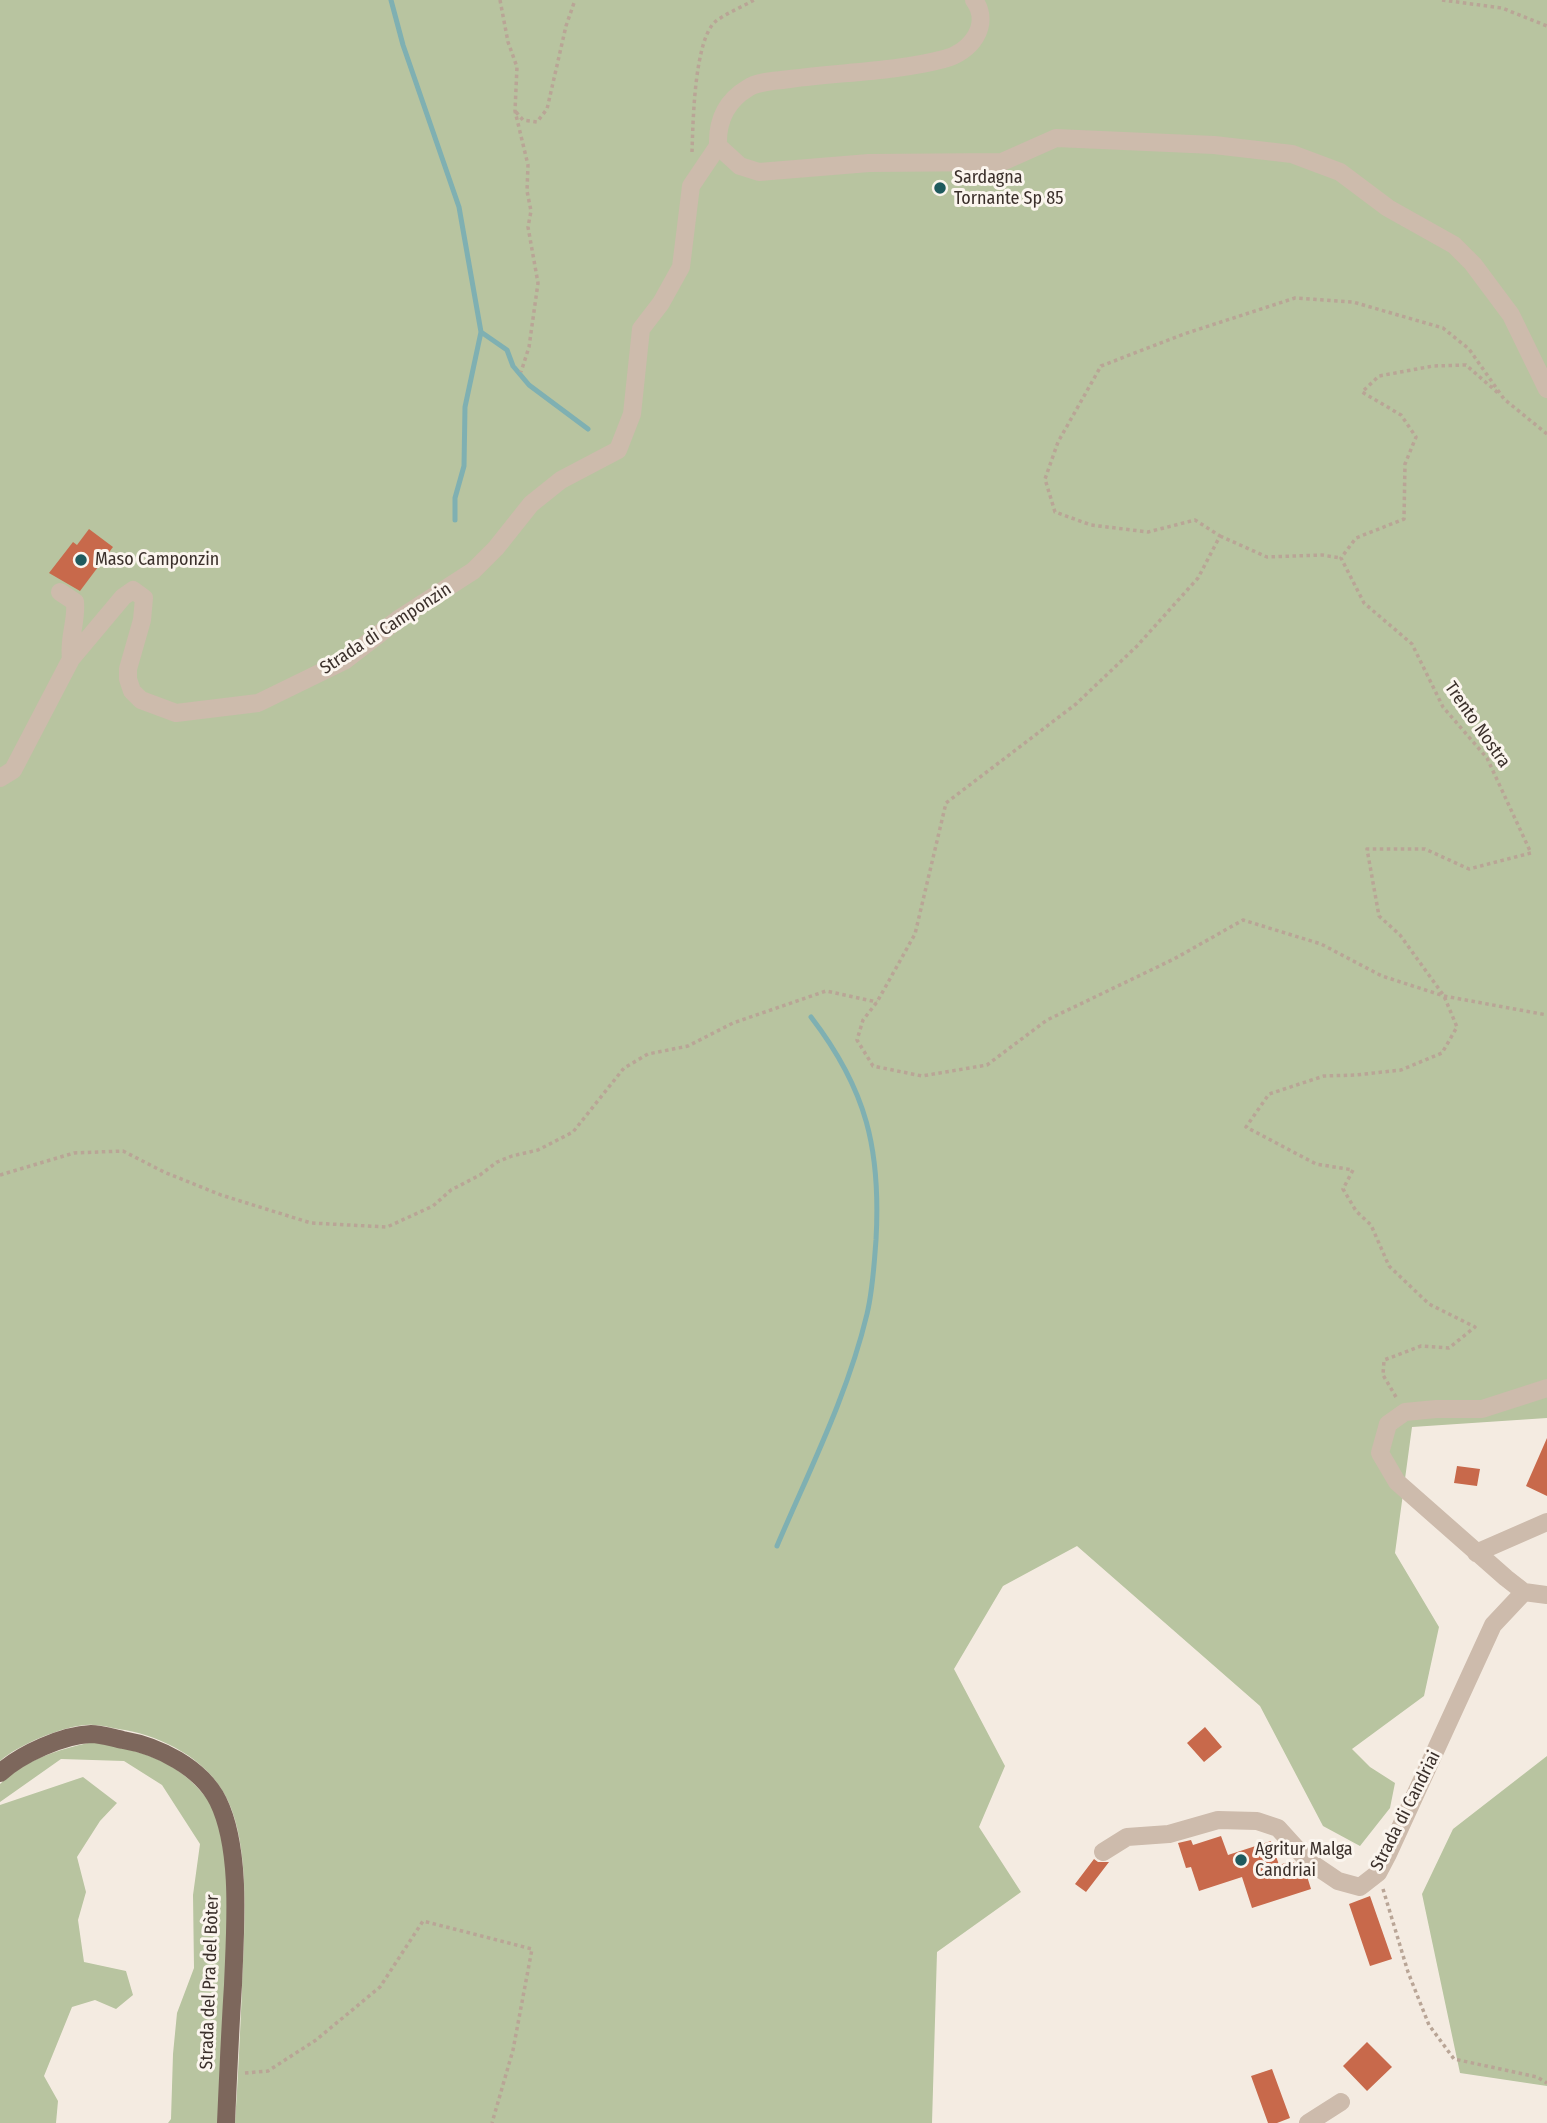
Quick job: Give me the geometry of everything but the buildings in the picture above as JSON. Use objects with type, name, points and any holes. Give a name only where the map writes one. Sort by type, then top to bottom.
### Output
[{"type":"main road","name":"Strada del Pra del Bòter","points":[[0,1773],[13,1761],[39,1748],[91,1734],[143,1743],[170,1756],[197,1775],[216,1798],[228,1825],[236,1908],[226,2123]]},
{"type":"street","points":[[974,0],[980,9],[981,29],[968,47],[946,59],[750,86],[728,104],[718,130],[718,146],[740,166],[758,172],[869,163],[1002,162],[1056,138],[1214,145],[1292,154],[1340,172],[1388,208],[1454,245],[1474,264],[1511,315],[1547,389]]},
{"type":"street","name":"Strada di Camponzin","points":[[0,778],[13,770],[71,659],[123,597],[134,590],[144,598],[142,620],[128,669],[128,679],[132,691],[141,700],[176,713],[258,703],[344,661],[400,618],[473,571],[496,548],[531,504],[561,480],[618,450],[632,414],[641,329],[662,303],[681,267],[691,186],[718,146]]},
{"type":"street","points":[[60,592],[75,602],[76,613],[69,643],[71,659]]},
{"type":"street","points":[[1547,1388],[1482,1409],[1405,1412],[1388,1424],[1380,1453],[1396,1482],[1476,1553],[1524,1591],[1547,1595]]},
{"type":"street","points":[[1476,1553],[1547,1522]]},
{"type":"street","name":"Strada di Candriai","points":[[1103,1852],[1127,1837],[1168,1834],[1218,1820],[1257,1821],[1278,1828],[1307,1860],[1338,1881],[1360,1887],[1378,1873],[1411,1808],[1493,1625],[1524,1591]]},
{"type":"street","points":[[1308,2123],[1341,2102]]},
{"type":"path","points":[[500,0],[508,42],[517,66],[515,111],[528,165],[527,191],[531,211],[528,227],[538,283],[529,347],[521,372]]},
{"type":"path","points":[[515,111],[523,120],[537,122],[547,109],[563,38],[575,0]]},
{"type":"path","points":[[691,186],[694,107],[702,49],[714,23],[754,0]]},
{"type":"path","points":[[1442,0],[1502,8],[1547,26]]},
{"type":"path","points":[[1504,399],[1469,349],[1443,328],[1353,302],[1295,298],[1184,334],[1101,366],[1058,442],[1045,480],[1055,512],[1091,525],[1148,532],[1195,520],[1220,536],[1266,557],[1322,555],[1341,558],[1356,538],[1404,519],[1405,464],[1416,437],[1401,415],[1362,392],[1379,376],[1433,366],[1466,365],[1504,399],[1547,434]]},
{"type":"path","points":[[1220,536],[1198,578],[1138,646],[1076,704],[946,803],[915,934],[877,1002],[863,1020],[856,1040],[873,1066],[922,1076],[987,1065],[1047,1020],[1174,959],[1243,920],[1321,944],[1382,976],[1444,996],[1547,1015]]},
{"type":"path","name":"Trento Nostra","points":[[1341,558],[1364,603],[1412,644],[1443,707],[1487,758],[1531,853],[1469,869],[1424,849],[1367,849],[1379,916],[1400,935],[1444,996],[1457,1027],[1441,1053],[1402,1070],[1324,1076],[1269,1094],[1246,1127],[1315,1164],[1353,1170],[1343,1189],[1356,1211],[1371,1225],[1390,1266],[1429,1304],[1475,1327],[1449,1348],[1420,1346],[1384,1360],[1383,1375],[1397,1399]]},
{"type":"path","points":[[0,1175],[74,1153],[123,1151],[164,1172],[221,1195],[311,1223],[387,1227],[433,1206],[451,1190],[497,1163],[512,1156],[538,1150],[573,1132],[624,1068],[648,1054],[688,1046],[733,1023],[826,991],[877,1002]]},
{"type":"path","points":[[1378,1873],[1408,1972],[1429,2025],[1454,2059],[1537,2077],[1547,2083]]},
{"type":"path","points":[[228,2074],[268,2071],[316,2040],[380,1987],[423,1921],[532,1949],[513,2050],[492,2123]]},
{"type":"green space","points":[[0,0],[1547,0],[1547,1418],[1412,1427],[1395,1553],[1439,1627],[1424,1696],[1352,1749],[1370,1767],[1395,1783],[1390,1808],[1360,1846],[1323,1826],[1260,1706],[1077,1546],[1003,1586],[954,1669],[1005,1766],[979,1827],[1021,1892],[937,1952],[932,2123],[235,2123],[244,1943],[243,1863],[234,1815],[217,1782],[195,1760],[168,1744],[139,1733],[97,1725],[83,1725],[44,1736],[0,1761]]},
{"type":"green space","points":[[92,1742],[141,1753],[170,1766],[196,1786],[208,1800],[217,1818],[223,1842],[227,1899],[218,2123],[168,2123],[171,2119],[177,2013],[194,1968],[193,1895],[200,1844],[162,1785],[124,1761],[61,1759],[0,1802],[0,1784],[21,1768],[54,1752]]},
{"type":"green space","points":[[1547,1756],[1547,2086],[1460,2073],[1422,1894],[1453,1829]]},
{"type":"green space","points":[[83,1777],[117,1803],[100,1821],[77,1857],[86,1892],[78,1920],[84,1962],[126,1971],[133,1995],[116,2009],[95,2000],[72,2007],[44,2076],[58,2101],[56,2123],[0,2123],[0,1805]]},
{"type":"waterway","points":[[391,0],[403,45],[459,207],[481,332],[465,407],[464,466],[455,498],[455,520]]},
{"type":"waterway","points":[[481,332],[507,350],[513,366],[529,385],[588,429]]},
{"type":"waterway","points":[[777,1546],[827,1432],[859,1344],[869,1305],[876,1240],[876,1177],[866,1122],[845,1070],[811,1017]]},
{"type":"place","name":"Sardagna Tornante Sp 85","points":[[940,188]]},
{"type":"place","name":"Maso Camponzin","points":[[81,560]]},
{"type":"place","name":"Agritur Malga Candriai","points":[[1241,1860]]}]
